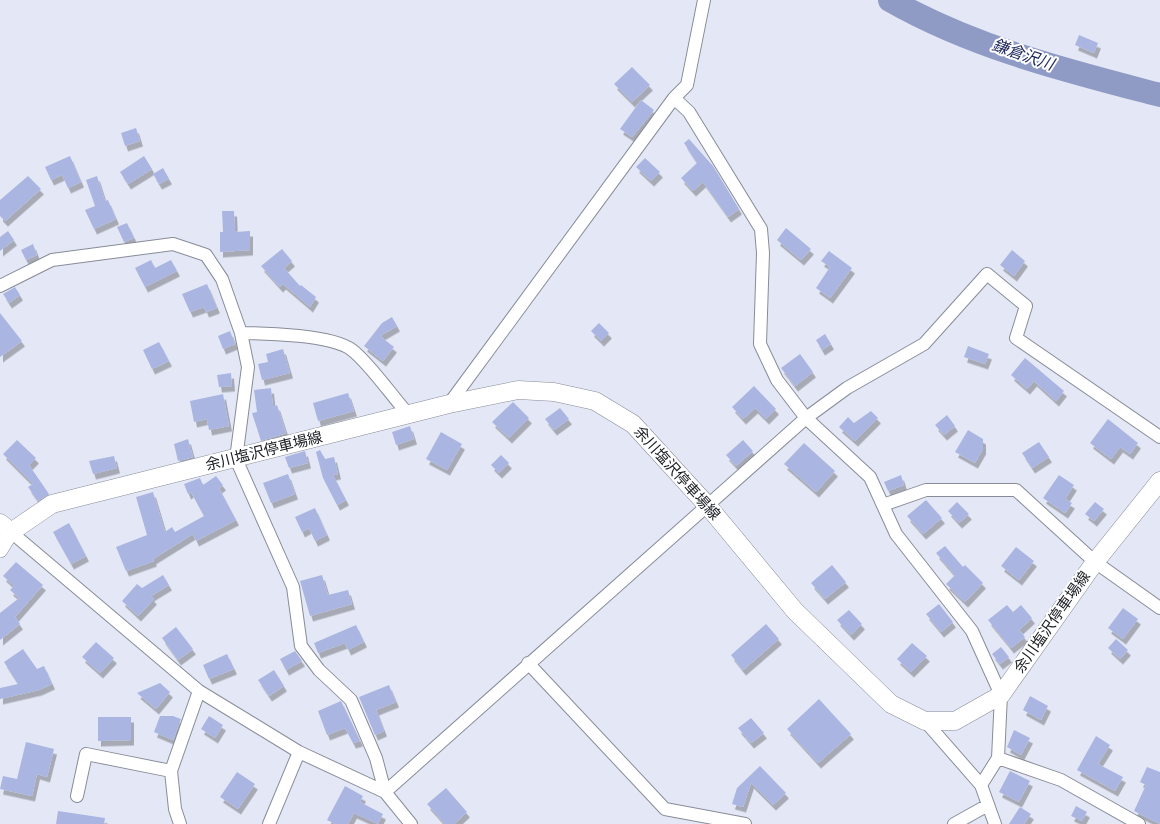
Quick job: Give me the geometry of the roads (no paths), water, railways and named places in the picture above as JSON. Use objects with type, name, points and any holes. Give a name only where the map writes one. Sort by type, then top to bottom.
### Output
[{"type":"main road","name":"余川塩沢停車場線","points":[[6,527],[52,504],[408,414],[518,390],[554,392],[595,401],[633,424],[707,505],[795,611],[891,704],[925,720],[955,721],[1001,695],[1095,562],[1160,481]]},
{"type":"street","points":[[449,404],[674,98],[687,85],[704,0]]},
{"type":"street","points":[[674,98],[689,112],[761,228],[760,344],[776,380],[806,418],[870,477],[896,534],[972,631],[1001,695],[998,758],[981,785]]},
{"type":"street","points":[[0,286],[52,260],[173,244],[206,256],[222,279],[241,333],[248,367],[236,459],[293,587],[302,646],[319,670],[351,700],[376,758],[385,792],[411,824]]},
{"type":"street","points":[[385,792],[806,418],[847,388],[924,344],[987,274],[1026,306],[1016,338],[1160,437]]},
{"type":"street","points":[[241,333],[278,333],[334,343],[351,349],[408,414]]},
{"type":"street","points":[[883,505],[926,490],[1016,490],[1095,562],[1160,608]]},
{"type":"street","points":[[0,550],[6,527],[199,691],[299,752],[385,792]]},
{"type":"street","points":[[528,663],[665,808],[745,824]]},
{"type":"street","points":[[180,824],[175,809],[171,771],[199,691]]},
{"type":"street","points":[[925,720],[981,785],[995,824]]},
{"type":"street","points":[[269,824],[299,752]]},
{"type":"street","points":[[77,796],[86,754],[171,771]]},
{"type":"street","points":[[998,758],[1060,780],[1139,824]]},
{"type":"street","points":[[954,824],[988,805]]},
{"type":"waterway","name":"鎌倉沢川","points":[[890,0],[922,17],[988,45],[1056,67],[1160,95]]}]
